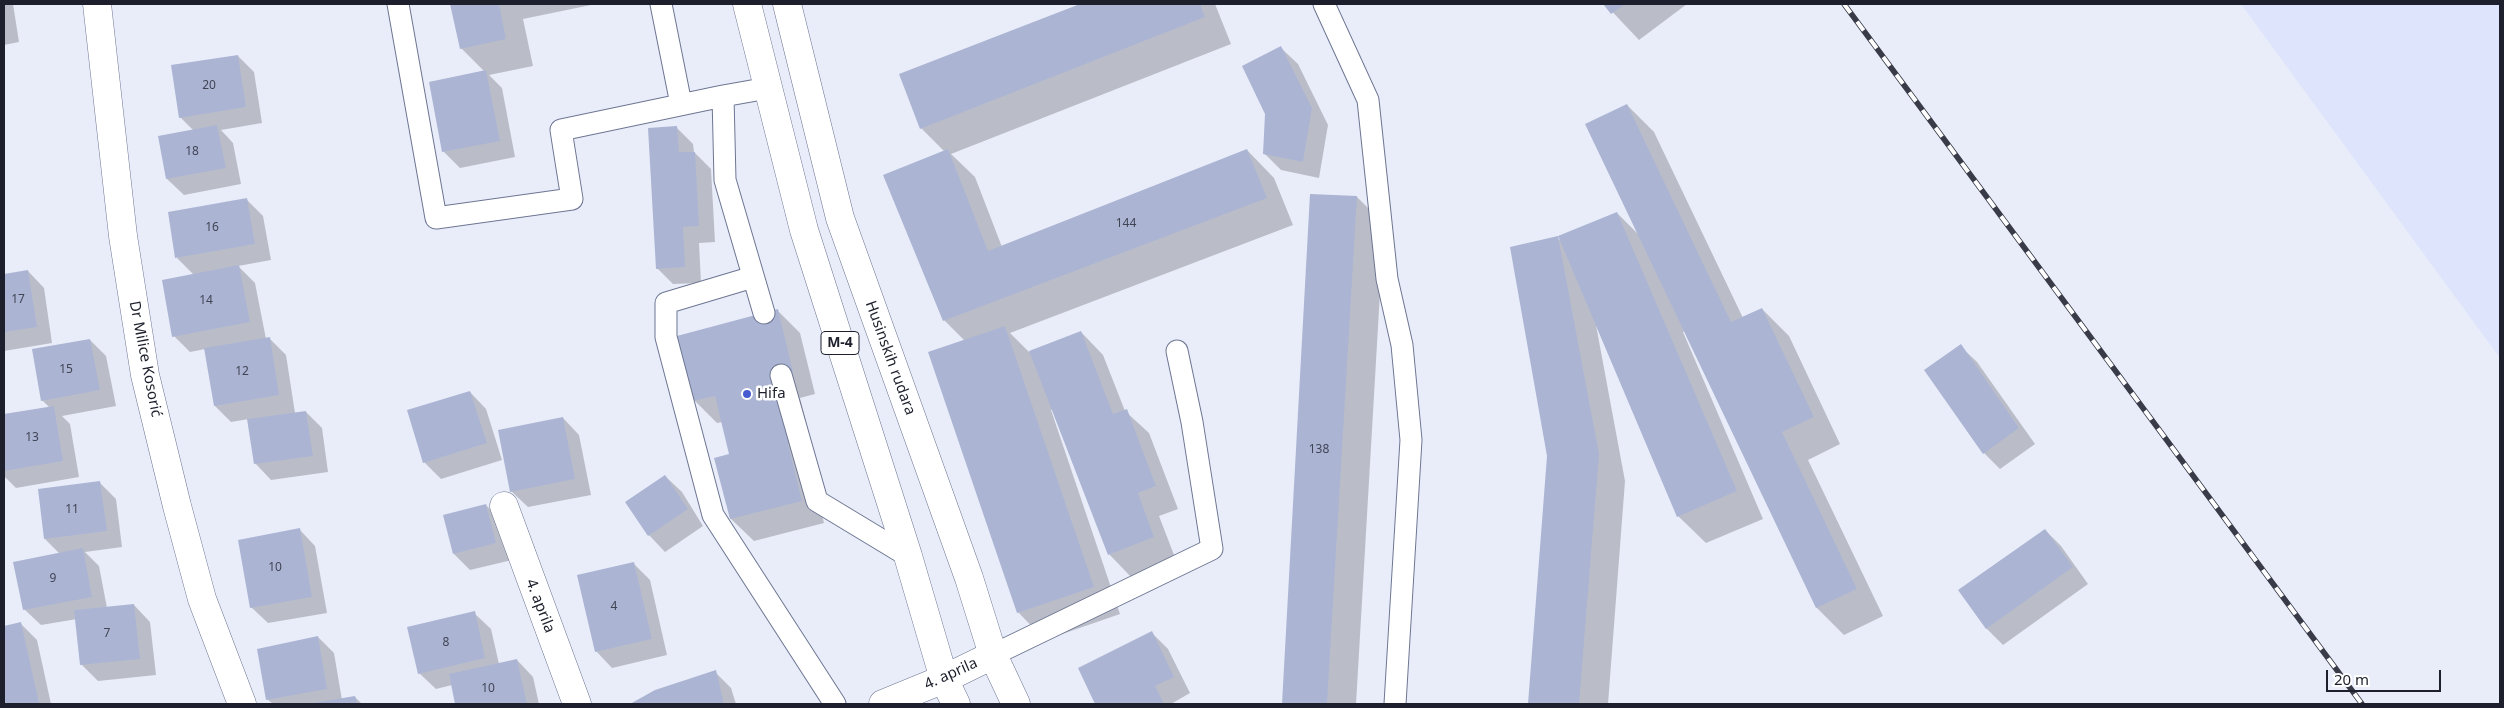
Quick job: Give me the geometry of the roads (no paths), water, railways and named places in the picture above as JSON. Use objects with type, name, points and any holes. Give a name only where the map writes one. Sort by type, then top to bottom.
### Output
[{"type":"main road","name":"Dr Milice Kosorić","points":[[97,4],[124,236],[145,375],[202,599],[242,704]]},
{"type":"main road","name":"M-4","points":[[747,4],[804,230],[908,556],[944,679],[956,704]]},
{"type":"main road","name":"Husinskih rudara","points":[[787,4],[840,218],[969,578],[993,655],[1016,704]]},
{"type":"main road","name":"4. aprila","points":[[504,506],[577,704]]},
{"type":"main road","name":"4. aprila","points":[[895,701],[993,655]]},
{"type":"lane","points":[[398,4],[436,218],[572,199],[561,130],[681,104],[768,88]]},
{"type":"lane","points":[[661,4],[681,104]]},
{"type":"lane","points":[[1324,4],[1368,100],[1387,278],[1402,345],[1411,440],[1395,704]]},
{"type":"lane","points":[[724,96],[724,180],[764,313]]},
{"type":"lane","points":[[753,277],[666,303],[666,337],[713,515],[835,704]]},
{"type":"lane","points":[[993,655],[1212,550],[1192,422],[1177,351]]},
{"type":"lane","points":[[781,375],[818,501],[908,556]]},
{"type":"railway","points":[[1844,4],[2362,704]]},
{"type":"place","name":"Hifa","points":[[747,394]]}]
